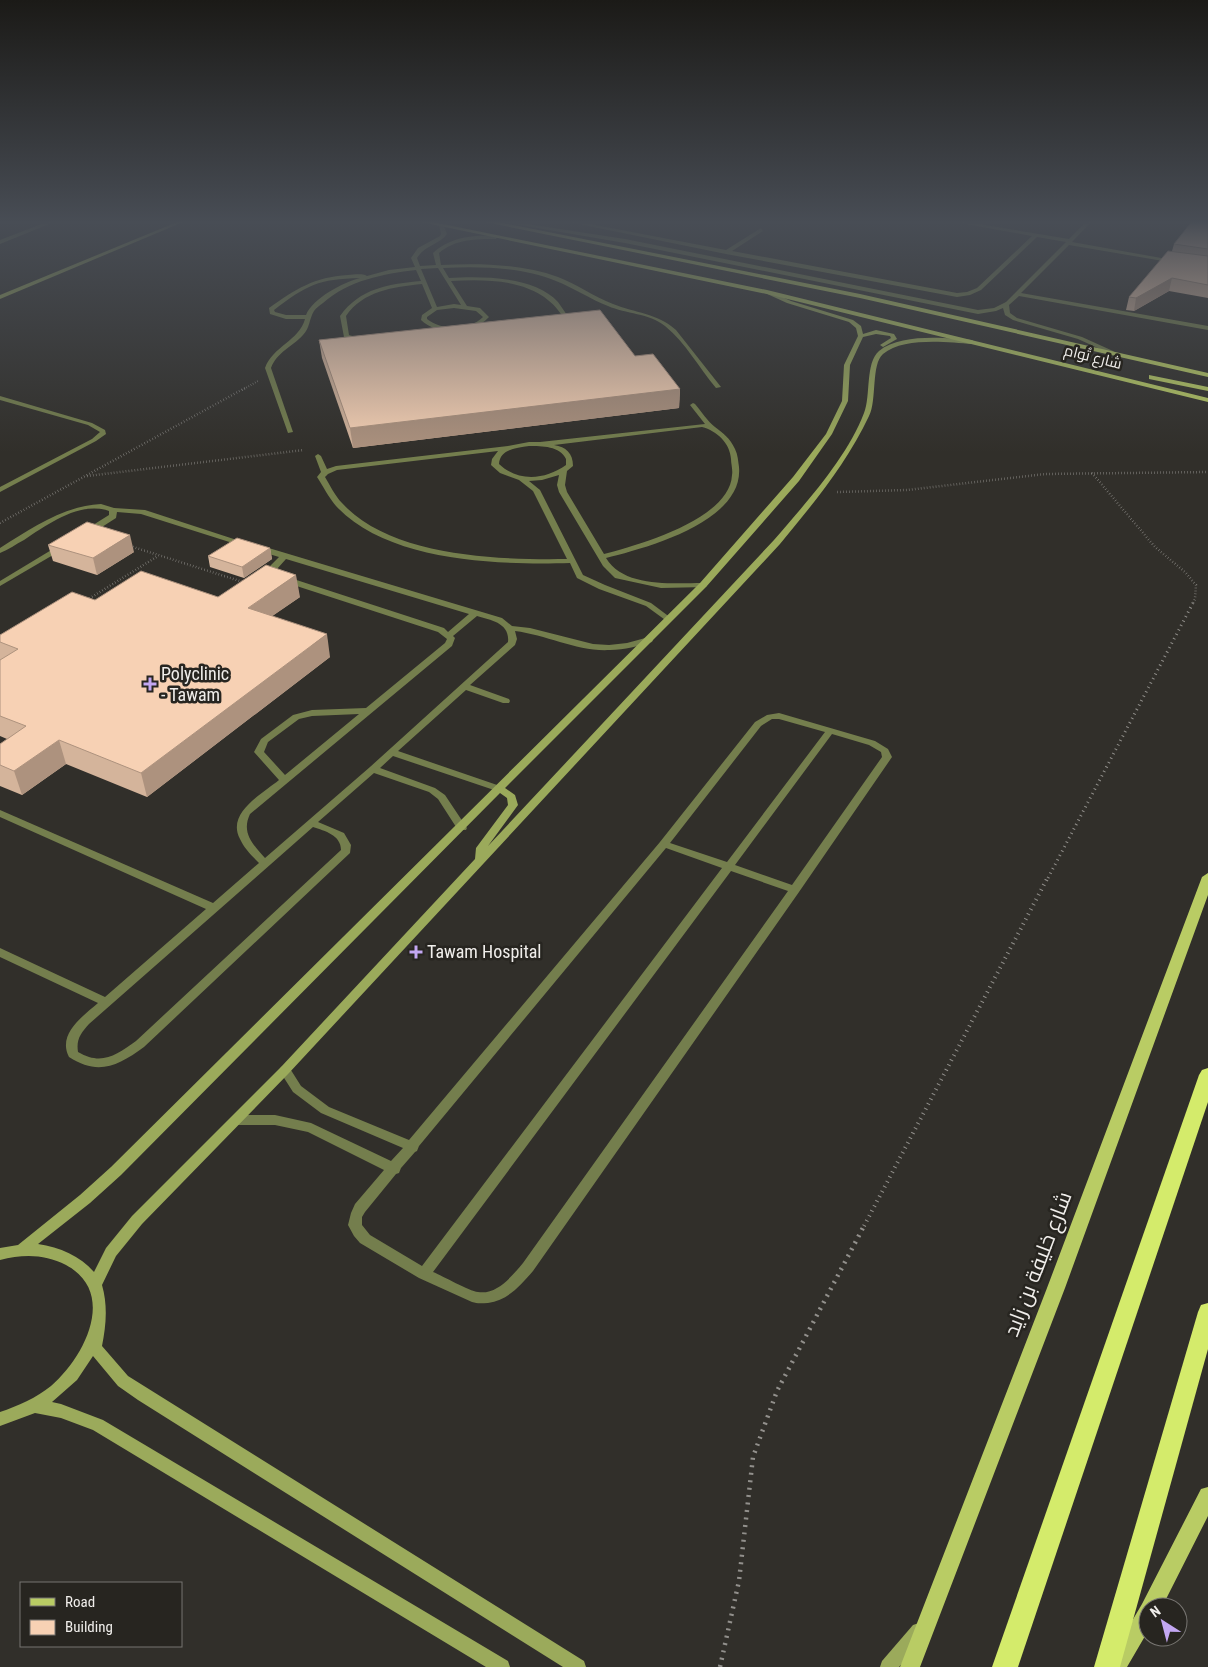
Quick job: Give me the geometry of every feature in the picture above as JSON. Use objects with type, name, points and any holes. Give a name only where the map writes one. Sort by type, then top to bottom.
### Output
[{"type":"highway","points":[[1005,1667],[1208,1075]]},
{"type":"highway","points":[[1107,1667],[1208,1312]]},
{"type":"main road","name":"شارع تُوام","points":[[791,298],[1208,400]]},
{"type":"main road","name":"شارع تُوام","points":[[868,298],[1208,375]]},
{"type":"main road","points":[[1070,365],[1123,372],[1208,389]]},
{"type":"main road","points":[[1162,388],[1178,398],[1208,408]]},
{"type":"main road","name":"شارع خليفة بن زايد","points":[[910,1667],[1056,1288],[1208,877]]},
{"type":"main road","points":[[1156,1597],[1208,1496]]},
{"type":"main road","points":[[1115,1667],[1138,1629]]},
{"type":"street","points":[[286,298],[271,309],[272,313],[277,316],[308,317]]},
{"type":"street","points":[[290,432],[268,368],[275,354],[299,336],[308,317],[318,304],[326,298]]},
{"type":"street","points":[[364,298],[354,303],[343,316],[346,336],[354,339],[366,338]]},
{"type":"street","points":[[430,298],[435,309]]},
{"type":"street","points":[[458,298],[464,306]]},
{"type":"street","points":[[549,318],[562,317],[564,314],[551,298]]},
{"type":"street","points":[[597,298],[613,306],[661,322],[670,329],[718,387]]},
{"type":"street","points":[[21,1250],[85,1199],[116,1171],[462,828],[703,586],[796,479],[829,434],[845,401],[847,365],[861,336],[859,327],[851,321],[780,298]]},
{"type":"street","points":[[904,298],[971,312],[991,311],[1006,305],[1014,298]]},
{"type":"street","points":[[1039,298],[1208,328]]},
{"type":"street","points":[[1006,305],[1007,314],[1015,319],[1080,338],[1111,352]]},
{"type":"street","points":[[442,328],[427,323],[424,320],[424,316],[435,309],[464,306],[478,309],[485,314],[484,320],[475,325]]},
{"type":"street","points":[[428,331],[442,328],[489,325]]},
{"type":"street","points":[[95,1285],[112,1252],[137,1220],[284,1070],[777,542],[820,490],[847,449],[868,412],[873,394],[873,353],[894,337],[881,332],[861,336]]},
{"type":"street","points":[[874,361],[886,349],[903,343],[925,340],[980,343]]},
{"type":"street","points":[[0,398],[90,424],[100,429],[103,434],[0,490]]},
{"type":"street","points":[[602,557],[653,543],[694,524],[721,502],[732,484],[736,466],[728,443],[720,432],[710,426],[693,405]]},
{"type":"street","points":[[571,561],[537,562],[472,558],[441,552],[397,539],[367,526],[336,502],[321,477],[325,472],[336,468],[693,425],[710,426]]},
{"type":"street","points":[[508,448],[494,459],[495,465],[509,475],[521,478],[544,478],[563,471],[570,466],[569,454],[552,446],[540,444]]},
{"type":"street","points":[[318,456],[325,472]]},
{"type":"street","points":[[563,471],[561,485],[563,492],[611,571],[627,579],[661,586],[703,586]]},
{"type":"street","points":[[521,478],[536,490],[580,576],[588,581],[643,600],[662,613],[668,620]]},
{"type":"street","points":[[0,551],[77,508],[98,505],[113,510],[154,515],[499,620],[510,628],[530,631],[570,643],[596,648],[624,647],[649,640]]},
{"type":"street","points":[[80,537],[106,523],[113,516],[113,510]]},
{"type":"street","points":[[0,584],[72,542]]},
{"type":"street","points":[[284,556],[273,568],[272,572],[281,579],[442,630],[449,635]]},
{"type":"street","points":[[264,864],[241,835],[239,828],[246,812],[449,644],[449,635],[475,613]]},
{"type":"street","points":[[310,823],[344,837],[348,844],[346,851],[140,1044],[112,1062],[97,1064],[83,1062],[73,1054],[70,1044],[75,1032],[106,1002],[310,823],[373,769],[508,648],[514,638],[510,628]]},
{"type":"street","points":[[464,686],[506,702]]},
{"type":"street","points":[[284,780],[259,752],[264,741],[290,721],[304,714],[367,711]]},
{"type":"street","points":[[779,716],[831,730],[872,743],[885,752],[887,757],[528,1267],[514,1283],[498,1295],[477,1298],[424,1274],[365,1239],[357,1231],[354,1224],[355,1216],[360,1208],[395,1169],[515,1021],[664,844],[763,720],[779,716]]},
{"type":"street","points":[[424,1274],[831,730]]},
{"type":"street","points":[[390,752],[477,780],[512,796],[513,805],[481,848],[480,859]]},
{"type":"street","points":[[373,769],[432,790],[442,797],[462,828]]},
{"type":"street","points":[[0,813],[214,908]]},
{"type":"street","points":[[664,844],[795,890]]},
{"type":"street","points":[[0,952],[106,1002]]},
{"type":"street","points":[[284,1070],[297,1089],[325,1110],[413,1147]]},
{"type":"street","points":[[237,1120],[275,1120],[312,1128],[395,1169]]},
{"type":"street","points":[[1,1252],[21,1250],[45,1251],[67,1257],[78,1264],[95,1285],[101,1314],[95,1348],[123,1380],[143,1395],[578,1667]]},
{"type":"street","points":[[0,1419],[35,1406],[57,1390],[75,1372],[89,1351],[98,1330]]},
{"type":"street","points":[[35,1406],[74,1415],[98,1425],[502,1667]]},
{"type":"street","points":[[888,1667],[926,1623]]},
{"type":"path","points":[[0,523],[270,375]]},
{"type":"path","points":[[84,476],[305,449]]},
{"type":"path","points":[[820,490],[898,492],[1007,478],[1092,473],[1208,472]]},
{"type":"path","points":[[720,1667],[738,1581],[753,1457],[777,1391],[1196,599],[1196,585],[1185,572],[1155,547],[1092,473]]},
{"type":"path","points":[[123,544],[241,582],[281,579]]},
{"type":"path","points":[[83,603],[158,555]]},
{"type":"building","points":[[600,310],[635,356],[653,354],[680,389],[350,428],[319,340]]},
{"type":"building","points":[[87,522],[130,535],[93,558],[48,545]]},
{"type":"building","points":[[237,538],[270,548],[242,567],[208,556]]},
{"type":"building","points":[[266,565],[296,575],[248,608],[327,634],[141,773],[59,740],[14,771],[0,765],[0,744],[26,726],[0,716],[0,660],[18,649],[0,642],[0,635],[72,592],[95,600],[141,571],[218,597]]},
{"type":"place","name":"Polyclinic - Tawam","points":[[150,684]]},
{"type":"place","name":"Tawam Hospital","points":[[416,952]]}]
